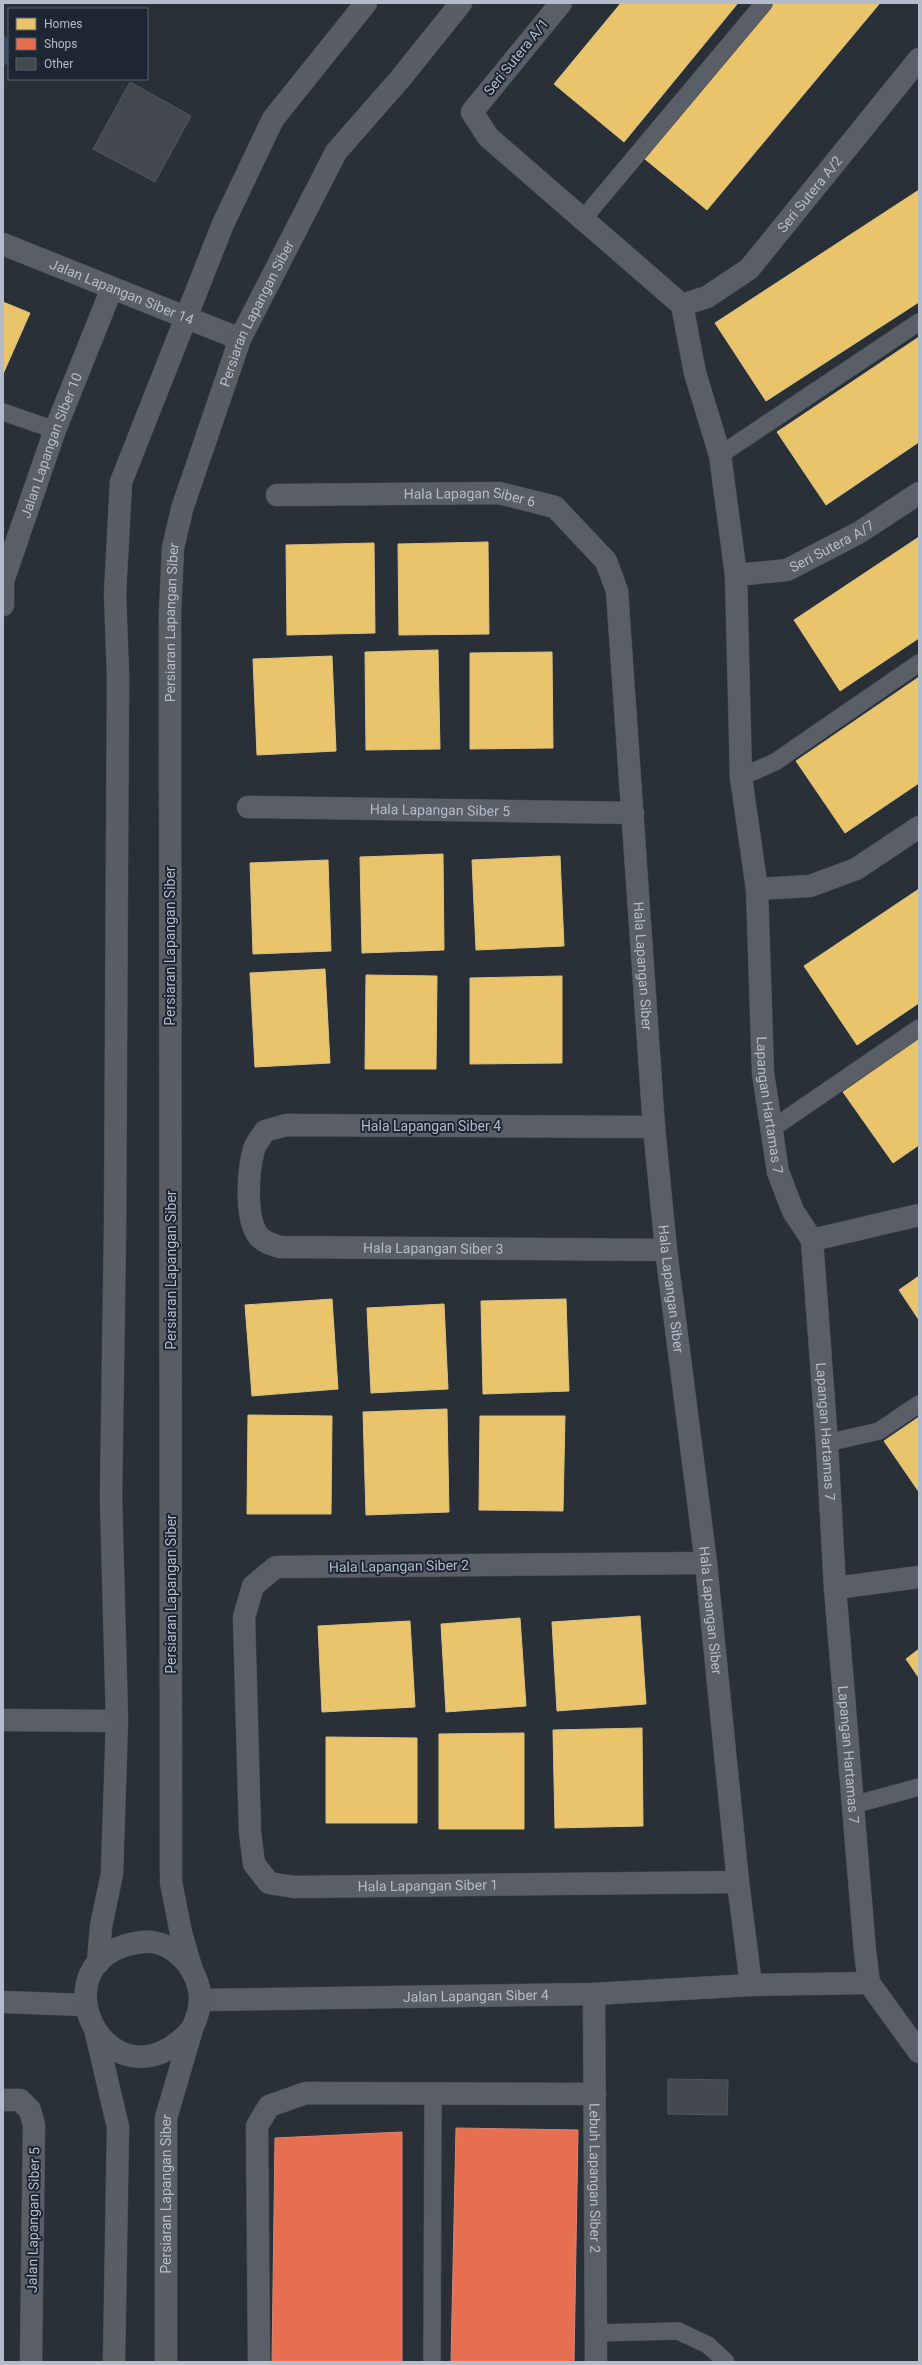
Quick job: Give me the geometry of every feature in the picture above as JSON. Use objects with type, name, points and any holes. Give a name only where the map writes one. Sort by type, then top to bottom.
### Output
[{"type":"main road","points":[[98,1963],[101,1926],[112,1874],[117,1721],[111,1497],[116,1167],[118,675],[115,594],[122,482],[185,317],[223,224],[272,119],[366,3]]},
{"type":"main road","name":"Persiaran Lapangan Siber","points":[[191,1967],[181,1933],[172,1882],[170,614],[173,548],[182,509],[240,339],[336,152],[400,79],[461,3]]},
{"type":"main road","points":[[96,2033],[110,2046],[126,2054],[145,2056],[163,2052],[179,2043],[192,2029],[198,2015],[200,2000],[198,1983],[191,1967],[179,1954],[163,1945],[145,1942],[128,1944],[111,1951],[98,1963],[90,1976],[85,2005],[89,2020],[96,2033],[118,2127],[114,2362]]},
{"type":"main road","name":"Persiaran Lapangan Siber","points":[[166,2362],[166,2118],[192,2029]]},
{"type":"street","name":"Seri Sutera A/1","points":[[561,3],[472,112],[488,137],[583,220]]},
{"type":"street","name":"Seri Sutera A/2","points":[[682,306],[706,297],[749,269],[919,59]]},
{"type":"street","points":[[583,220],[682,306]]},
{"type":"street","name":"Jalan Lapangan Siber 14","points":[[3,244],[240,339]]},
{"type":"street","name":"Jalan Lapangan Siber 10","points":[[3,605],[3,581],[55,430],[112,288]]},
{"type":"street","name":"Lapangan Hartamas 7","points":[[682,306],[695,373],[720,455],[736,575],[741,777],[757,888],[763,1073],[770,1130],[778,1172],[793,1211],[812,1240],[828,1443],[835,1588],[853,1805],[870,1983],[919,2052]]},
{"type":"street","name":"Hala Lapagan Siber 6","points":[[277,495],[499,493],[555,507],[606,561],[617,591]]},
{"type":"street","name":"Seri Sutera A/7","points":[[736,575],[787,570],[860,532],[919,493]]},
{"type":"street","name":"Hala Lapangan Siber","points":[[617,591],[654,1127],[666,1250],[706,1563],[738,1882],[751,1985]]},
{"type":"street","name":"Hala Lapangan Siber 5","points":[[248,807],[632,813]]},
{"type":"street","points":[[757,888],[810,886],[856,869],[919,827]]},
{"type":"street","name":"Hala Lapangan Siber 4","points":[[249,1183],[255,1148],[266,1131],[286,1125],[654,1127]]},
{"type":"street","name":"Hala Lapangan Siber 3","points":[[249,1183],[250,1216],[257,1234],[267,1243],[280,1247],[666,1250]]},
{"type":"street","points":[[812,1240],[919,1215]]},
{"type":"street","name":"Hala Lapangan Siber 2","points":[[247,1738],[244,1617],[253,1586],[276,1567],[706,1563]]},
{"type":"street","points":[[835,1588],[919,1577]]},
{"type":"street","points":[[3,1720],[117,1721]]},
{"type":"street","name":"Hala Lapangan Siber 1","points":[[247,1738],[250,1832],[254,1864],[269,1883],[294,1887],[738,1882]]},
{"type":"street","points":[[751,1985],[870,1983]]},
{"type":"street","name":"Jalan Lapangan Siber 4","points":[[200,2000],[594,1994],[751,1985]]},
{"type":"street","name":"Lebuh Lapangan Siber 2","points":[[594,1994],[596,2362]]},
{"type":"street","points":[[3,2002],[85,2005]]},
{"type":"street","points":[[259,2362],[258,2126],[269,2106],[306,2093],[595,2094]]},
{"type":"street","name":"Jalan Lapangan Siber 5","points":[[3,2100],[20,2100],[30,2110],[34,2125],[31,2362]]},
{"type":"lane","points":[[583,220],[764,3]]},
{"type":"lane","points":[[720,455],[919,322]]},
{"type":"lane","points":[[3,412],[55,430]]},
{"type":"lane","points":[[741,777],[775,762],[919,663]]},
{"type":"lane","points":[[770,1130],[919,1028]]},
{"type":"lane","points":[[828,1443],[879,1431],[919,1404]]},
{"type":"lane","points":[[853,1805],[919,1787]]},
{"type":"lane","points":[[432,2362],[433,2094]]},
{"type":"lane","points":[[596,2333],[678,2331],[708,2345],[726,2362]]},
{"type":"water","points":[[3,34],[8,39],[8,64],[3,66]]},
{"type":"building: Homes","points":[[621,3],[738,3],[624,142],[554,84]]},
{"type":"building: Homes","points":[[767,3],[880,3],[707,210],[640,155]]},
{"type":"building: Homes","points":[[919,190],[919,302],[766,401],[715,323]]},
{"type":"building: Homes","points":[[3,302],[30,313],[3,374]]},
{"type":"building: Homes","points":[[919,337],[919,442],[826,505],[777,432]]},
{"type":"building: Homes","points":[[919,537],[919,638],[840,691],[794,620]]},
{"type":"building: Homes","points":[[488,542],[489,634],[399,635],[398,544]]},
{"type":"building: Homes","points":[[374,543],[375,633],[287,635],[286,545]]},
{"type":"building: Homes","points":[[438,650],[440,749],[366,750],[365,652]]},
{"type":"building: Homes","points":[[552,652],[553,748],[470,749],[470,653]]},
{"type":"building: Homes","points":[[332,656],[336,751],[257,755],[253,659]]},
{"type":"building: Homes","points":[[919,677],[919,783],[845,833],[796,761]]},
{"type":"building: Homes","points":[[443,854],[444,950],[362,953],[360,857]]},
{"type":"building: Homes","points":[[560,856],[564,946],[476,950],[472,860]]},
{"type":"building: Homes","points":[[328,860],[331,951],[253,954],[250,863]]},
{"type":"building: Homes","points":[[919,889],[919,1003],[857,1045],[804,966]]},
{"type":"building: Homes","points":[[325,969],[330,1063],[255,1067],[250,973]]},
{"type":"building: Homes","points":[[366,975],[437,976],[436,1069],[365,1069]]},
{"type":"building: Homes","points":[[562,976],[562,1063],[470,1064],[470,978]]},
{"type":"building: Homes","points":[[919,1039],[919,1145],[893,1163],[843,1092]]},
{"type":"building: Homes","points":[[919,1276],[919,1320],[899,1290]]},
{"type":"building: Homes","points":[[332,1299],[338,1389],[252,1396],[245,1305]]},
{"type":"building: Homes","points":[[566,1299],[569,1391],[483,1394],[481,1301]]},
{"type":"building: Homes","points":[[444,1304],[448,1389],[371,1393],[367,1308]]},
{"type":"building: Homes","points":[[447,1409],[449,1512],[366,1515],[363,1412]]},
{"type":"building: Homes","points":[[248,1415],[332,1416],[331,1514],[247,1514]]},
{"type":"building: Homes","points":[[480,1416],[565,1416],[563,1511],[479,1510]]},
{"type":"building: Homes","points":[[919,1417],[919,1492],[884,1441]]},
{"type":"building: Homes","points":[[640,1616],[646,1704],[557,1711],[552,1622]]},
{"type":"building: Homes","points":[[520,1618],[526,1706],[446,1712],[441,1624]]},
{"type":"building: Homes","points":[[410,1621],[415,1707],[322,1712],[318,1626]]},
{"type":"building: Homes","points":[[919,1649],[919,1678],[906,1659]]},
{"type":"building: Homes","points":[[642,1728],[643,1826],[555,1828],[553,1730]]},
{"type":"building: Homes","points":[[524,1733],[524,1829],[439,1829],[439,1734]]},
{"type":"building: Homes","points":[[326,1737],[417,1738],[417,1823],[326,1823]]},
{"type":"building: Shops","points":[[456,2128],[578,2130],[574,2362],[451,2362]]},
{"type":"building: Shops","points":[[402,2132],[402,2362],[272,2362],[275,2138]]},
{"type":"building: Other","points":[[130,82],[191,116],[155,182],[93,149]]},
{"type":"building: Other","points":[[668,2079],[728,2080],[727,2115],[668,2114]]}]
